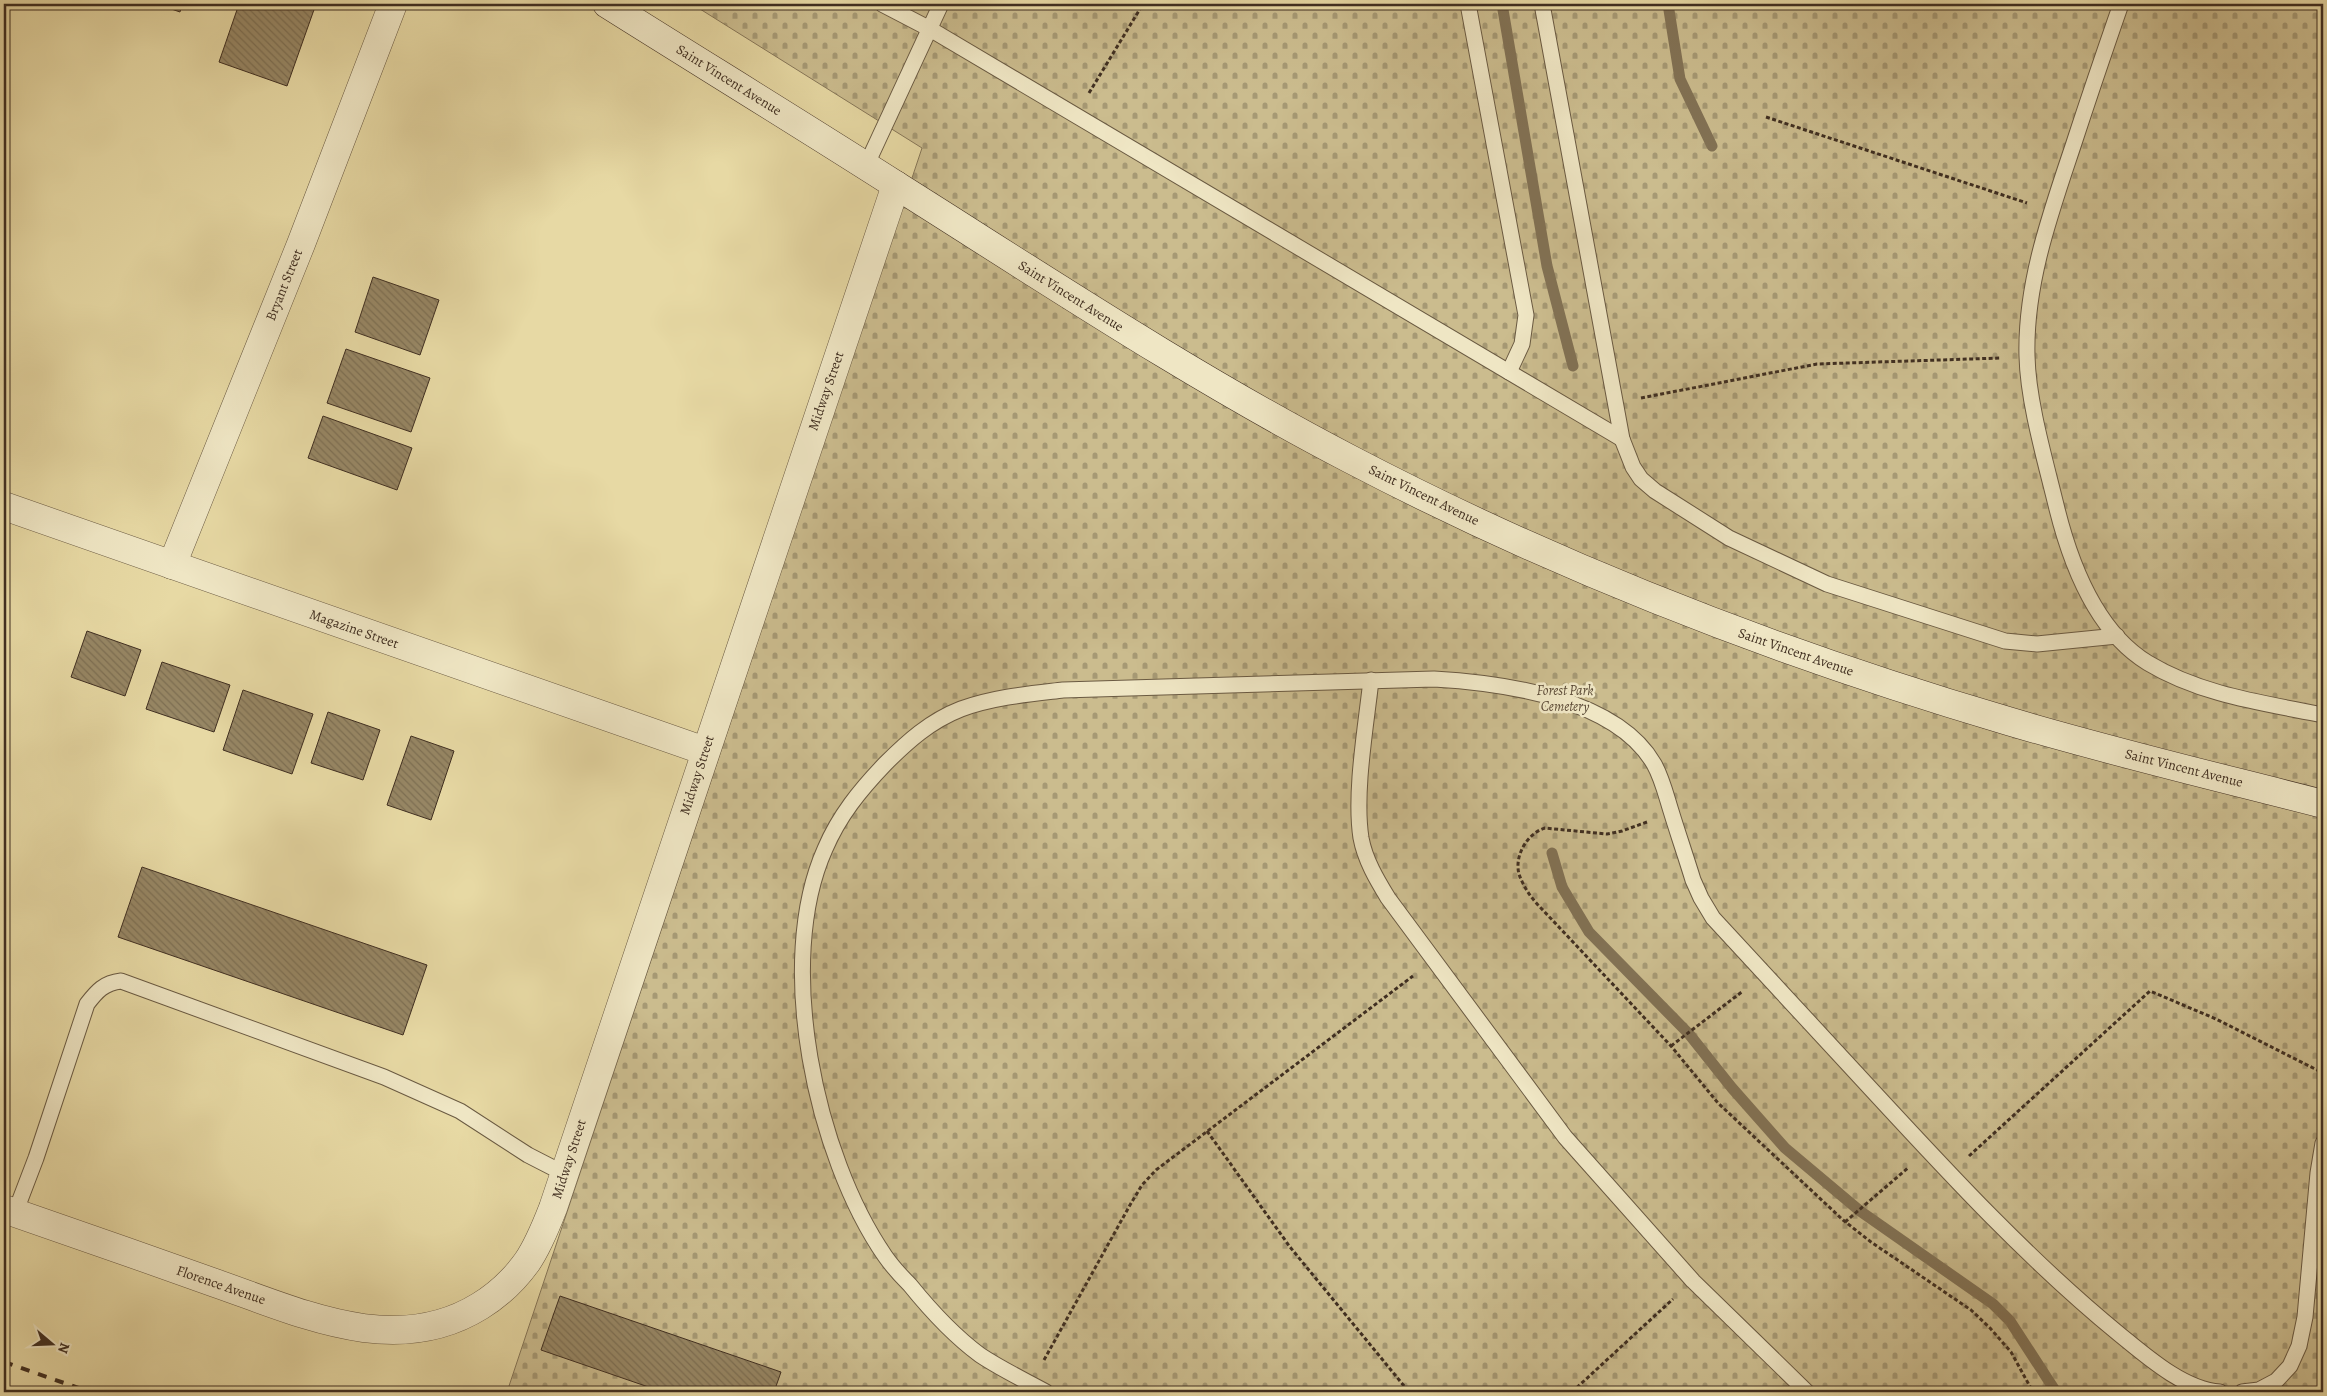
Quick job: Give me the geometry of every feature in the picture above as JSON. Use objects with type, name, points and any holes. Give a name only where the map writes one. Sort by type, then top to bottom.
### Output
[{"type":"street","name":"Bryant Street","points":[[172,565],[297,253],[393,4]]},
{"type":"street","name":"Saint Vincent Avenue","points":[[607,4],[1104,318],[1230,394],[1354,461],[1429,498],[1622,586],[1767,643],[1947,703],[2076,740],[2323,804]]},
{"type":"street","name":"Midway Street","points":[[443,1324],[467,1314],[490,1299],[511,1281],[522,1268],[541,1237],[554,1208],[705,751],[896,185]]},
{"type":"street","name":"Magazine Street","points":[[4,506],[705,751]]},
{"type":"street","name":"Florence Avenue","points":[[10,1211],[309,1316],[340,1324],[395,1332],[443,1324]]},
{"type":"lane","points":[[882,4],[930,29],[1622,439]]},
{"type":"lane","points":[[866,166],[941,4]]},
{"type":"lane","points":[[1468,4],[1526,315],[1522,344],[1509,372]]},
{"type":"lane","points":[[1542,4],[1622,439],[1633,467],[1642,479],[1654,491],[1729,538],[1827,584],[2005,641],[2037,644],[2117,636]]},
{"type":"lane","points":[[2116,6],[2051,211],[2030,305],[2027,357],[2032,396],[2068,548],[2102,617],[2117,636],[2148,663],[2194,685],[2236,697],[2323,715]]},
{"type":"lane","points":[[1046,1392],[981,1355],[932,1313],[881,1250],[866,1226],[826,1129],[818,1097],[803,1008],[804,919],[824,850],[842,816],[862,788],[913,736],[960,710],[1021,694],[1063,690],[1434,679],[1494,685],[1545,697],[1594,713],[1620,728],[1640,745],[1654,764],[1701,898],[1713,918],[1950,1173],[2060,1282],[2142,1353],[2163,1368],[2191,1384],[2220,1392]]},
{"type":"lane","points":[[1371,680],[1361,784],[1361,838],[1366,856],[1384,892],[1565,1137],[1693,1281],[1808,1392]]},
{"type":"lane","points":[[10,1211],[36,1158],[87,1004],[98,990],[109,982],[121,981],[392,1081],[460,1110],[528,1155],[564,1174]]},
{"type":"lane","points":[[2242,1392],[2258,1390],[2276,1381],[2290,1366],[2299,1346],[2305,1316],[2318,1173],[2323,1143]]},
{"type":"path","points":[[1076,115],[1143,4]]},
{"type":"path","points":[[1766,117],[2051,211]]},
{"type":"path","points":[[1615,403],[1817,364],[2027,357]]},
{"type":"path","points":[[1671,813],[1622,832],[1607,834],[1545,828],[1537,830],[1523,846],[1519,860],[1519,872],[1532,899],[1671,1046],[1718,1103],[1845,1222],[1971,1310],[2010,1352],[2033,1392]]},
{"type":"path","points":[[1031,1384],[1142,1185],[1156,1170],[1434,960]]},
{"type":"path","points":[[1671,1046],[1765,974]]},
{"type":"path","points":[[1950,1173],[2150,991],[2216,1019],[2323,1073]]},
{"type":"path","points":[[1207,1131],[1290,1247],[1408,1392]]},
{"type":"path","points":[[1845,1222],[1885,1186]]},
{"type":"path","points":[[1572,1392],[1693,1281]]},
{"type":"green space","name":"Forest Park Cemetery","points":[[692,4],[2323,4],[2323,1392],[507,1392],[922,148]]},
{"type":"building","points":[[157,4],[182,4],[180,12]]},
{"type":"building","points":[[239,4],[316,4],[287,86],[219,62]]},
{"type":"building","points":[[373,277],[439,300],[420,355],[355,332]]},
{"type":"building","points":[[346,349],[430,378],[411,432],[327,403]]},
{"type":"building","points":[[323,416],[412,448],[397,490],[308,458]]},
{"type":"building","points":[[87,631],[141,650],[125,696],[71,677]]},
{"type":"building","points":[[162,662],[230,685],[214,732],[146,709]]},
{"type":"building","points":[[243,690],[313,714],[292,774],[223,750]]},
{"type":"building","points":[[328,712],[380,730],[363,780],[311,763]]},
{"type":"building","points":[[411,736],[454,751],[431,820],[387,805]]},
{"type":"building","points":[[142,867],[427,965],[403,1035],[118,937]]},
{"type":"building","points":[[560,1296],[781,1372],[774,1392],[663,1392],[541,1350]]},
{"type":"waterway","points":[[1502,4],[1547,266],[1573,366]]},
{"type":"waterway","points":[[1668,4],[1680,79],[1712,146]]},
{"type":"waterway","points":[[1552,853],[1562,887],[1589,932],[1689,1034],[1732,1088],[1785,1148],[1860,1211],[1993,1304],[2010,1321],[2056,1392]]},
{"type":"railway","points":[[4,1362],[90,1392]]},
{"type":"railway","points":[[4,1386],[22,1392]]}]
